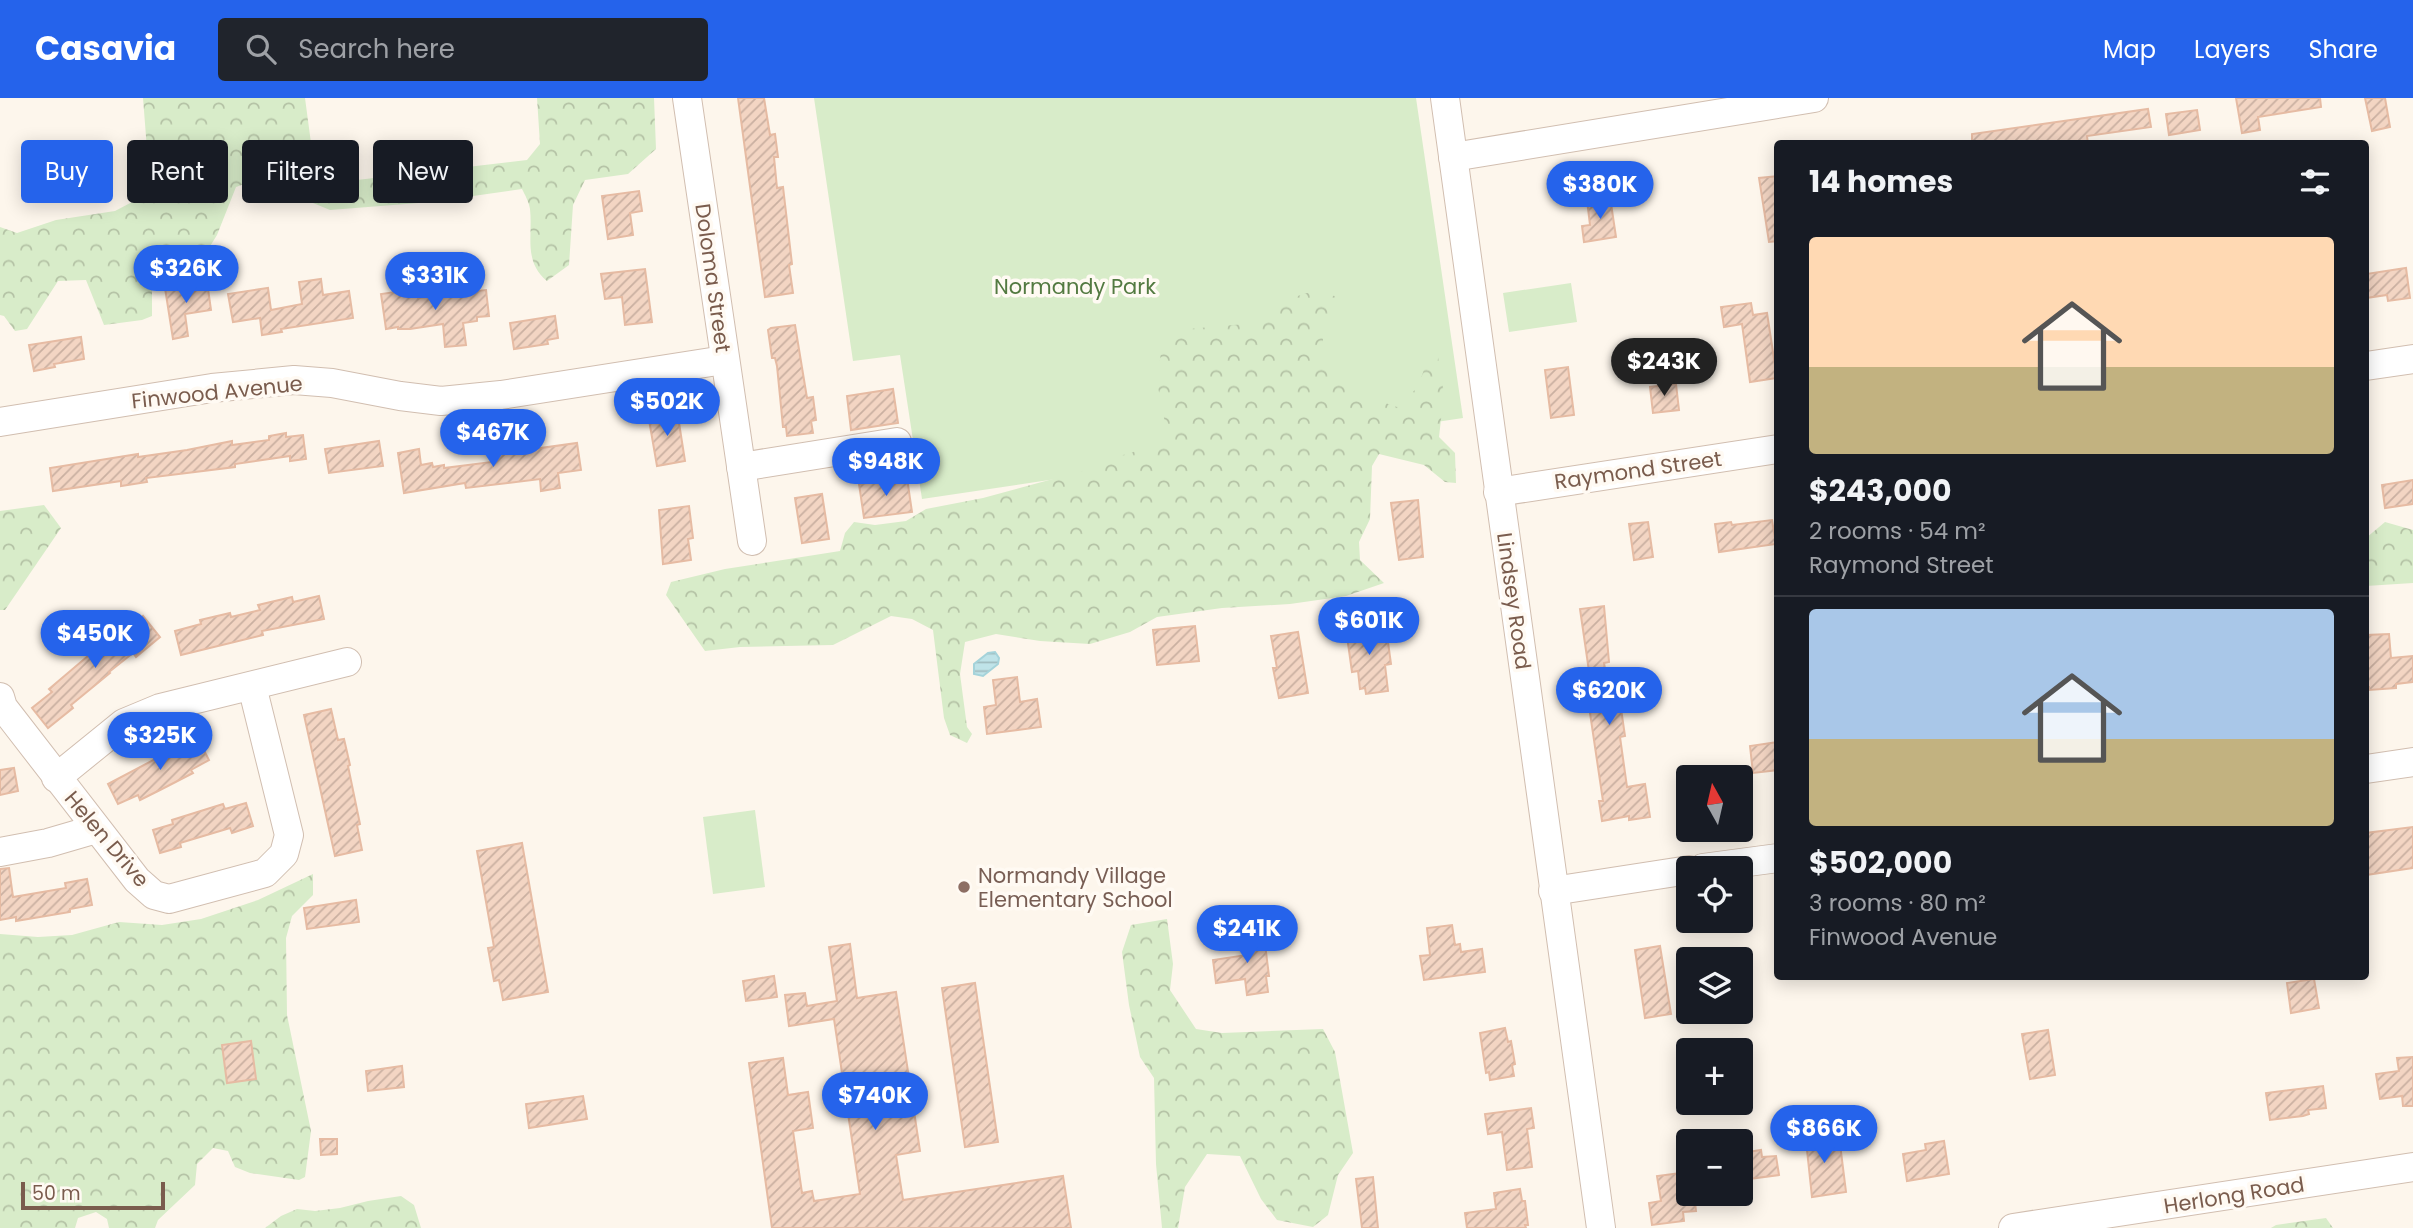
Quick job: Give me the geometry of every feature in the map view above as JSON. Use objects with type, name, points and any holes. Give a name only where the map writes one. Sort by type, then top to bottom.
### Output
[{"type":"street","name":"Doloma Street","points":[[687,98],[752,541]]},
{"type":"street","name":"Lindsey Road","points":[[1445,98],[1601,1228]]},
{"type":"street","points":[[1453,157],[1750,104],[1814,98]]},
{"type":"street","points":[[2369,366],[2413,359]]},
{"type":"street","name":"Finwood Avenue","points":[[0,422],[212,388],[294,380],[332,383],[440,401],[501,395],[724,360]]},
{"type":"street","points":[[741,467],[897,442]]},
{"type":"street","name":"Raymond Street","points":[[1498,492],[1774,450]]},
{"type":"street","points":[[57,778],[124,723],[160,708],[347,662]]},
{"type":"street","name":"Helen Drive","points":[[0,697],[3,707],[137,880],[154,895],[169,899],[265,873],[284,854],[289,835],[252,686]]},
{"type":"street","points":[[2369,769],[2413,762]]},
{"type":"street","points":[[0,852],[48,843],[96,829]]},
{"type":"street","points":[[1753,861],[1774,859]]},
{"type":"street","points":[[1553,891],[1676,872]]},
{"type":"street","name":"Herlong Road","points":[[2013,1228],[2413,1167]]},
{"type":"green space","points":[[143,98],[305,98],[311,140],[242,140],[242,185],[236,187],[217,235],[196,269],[159,279],[152,290],[152,316],[104,325],[86,280],[58,281],[27,329],[15,331],[4,316],[0,315],[0,227],[17,233],[56,220],[115,211],[130,203],[228,203],[228,140],[146,140]]},
{"type":"green space","points":[[537,98],[654,98],[656,149],[628,174],[585,180],[573,205],[569,265],[547,281],[532,257],[530,209],[522,189],[473,196],[473,166],[527,160],[540,144]]},
{"type":"green space","name":"Normandy Park","points":[[814,98],[1416,98],[1463,418],[922,499],[900,355],[853,361]]},
{"type":"green space","points":[[373,178],[373,203],[418,203],[330,210],[313,203],[359,203],[359,180]]},
{"type":"green space","points":[[1571,283],[1577,322],[1509,332],[1503,293]]},
{"type":"green space","points":[[1307,293],[1335,296],[1339,303],[1323,328],[1323,362],[1348,384],[1376,399],[1397,407],[1418,387],[1428,358],[1438,357],[1444,393],[1439,437],[1455,453],[1456,483],[1445,482],[1424,465],[1379,454],[1372,466],[1370,519],[1359,542],[1360,560],[1384,583],[1346,596],[1157,617],[1130,632],[1090,644],[1040,641],[996,634],[965,642],[960,674],[967,727],[972,734],[967,743],[950,735],[944,718],[933,630],[912,619],[891,616],[833,645],[740,647],[705,651],[666,595],[671,582],[725,569],[840,551],[845,533],[854,522],[875,525],[906,521],[926,509],[983,498],[1097,467],[1123,455],[1157,445],[1165,423],[1157,382],[1161,352],[1188,329],[1245,324],[1270,305]]},
{"type":"green space","points":[[44,505],[61,528],[5,610],[0,610],[0,511]]},
{"type":"green space","points":[[2385,522],[2413,530],[2413,583],[2369,586],[2369,535]]},
{"type":"green space","points":[[755,810],[765,887],[713,894],[703,817]]},
{"type":"green space","points":[[313,874],[313,895],[292,916],[286,938],[287,1015],[311,1131],[305,1177],[299,1180],[250,1173],[235,1167],[228,1151],[213,1148],[197,1164],[195,1185],[158,1220],[155,1228],[109,1228],[107,1219],[96,1212],[78,1218],[75,1228],[0,1228],[0,934],[38,937],[72,935],[119,922],[162,925],[201,919],[258,900]]},
{"type":"green space","points":[[1167,919],[1173,964],[1170,990],[1196,1029],[1222,1033],[1323,1029],[1335,1052],[1353,1153],[1338,1175],[1328,1215],[1313,1227],[1277,1220],[1261,1199],[1240,1156],[1207,1154],[1185,1187],[1178,1228],[1162,1228],[1156,1164],[1154,1078],[1140,1057],[1122,952],[1131,925]]},
{"type":"green space","points":[[401,1196],[414,1205],[421,1228],[265,1228],[281,1216],[297,1209],[315,1211],[340,1208]]},
{"type":"green space","points":[[2326,1218],[2333,1228],[2271,1228],[2276,1225]]},
{"type":"water","points":[[995,652],[999,658],[998,664],[983,676],[974,674],[974,664],[988,653]]},
{"type":"building","points":[[738,98],[764,98],[770,135],[775,134],[778,157],[774,157],[777,188],[783,187],[793,293],[765,297]]},
{"type":"building","points":[[2236,98],[2320,98],[2321,107],[2258,117],[2260,130],[2242,133]]},
{"type":"building","points":[[2365,98],[2385,98],[2390,127],[2372,131]]},
{"type":"building","points":[[2148,109],[2151,127],[2087,136],[2088,140],[1972,140],[1972,134]]},
{"type":"building","points":[[2197,110],[2200,130],[2169,135],[2166,114]]},
{"type":"building","points":[[1774,176],[1774,241],[1769,242],[1759,178]]},
{"type":"building","points":[[639,191],[642,211],[630,213],[633,235],[608,239],[602,196]]},
{"type":"building","points":[[1610,197],[1616,237],[1584,242],[1582,226],[1590,225],[1587,200]]},
{"type":"building","points":[[2406,268],[2410,298],[2388,301],[2387,295],[2369,298],[2369,274]]},
{"type":"building","points":[[645,269],[652,322],[625,325],[622,297],[605,299],[601,274]]},
{"type":"building","points":[[321,279],[323,295],[349,291],[353,318],[281,329],[282,332],[262,335],[260,318],[233,322],[228,294],[268,288],[271,310],[302,304],[299,282]]},
{"type":"building","points":[[207,282],[211,310],[185,314],[188,336],[173,339],[165,288]]},
{"type":"building","points":[[417,289],[418,298],[486,290],[489,316],[477,317],[477,321],[463,323],[466,345],[445,347],[443,324],[386,329],[381,294]]},
{"type":"building","points":[[1751,303],[1753,315],[1767,313],[1774,358],[1774,378],[1750,382],[1742,324],[1724,327],[1721,307]]},
{"type":"building","points":[[555,316],[558,338],[547,340],[548,344],[514,349],[510,323]]},
{"type":"building","points":[[795,325],[807,398],[813,397],[816,420],[811,421],[813,433],[787,436],[786,427],[783,427],[777,366],[775,358],[772,358],[768,330]]},
{"type":"building","points":[[81,337],[84,359],[54,364],[55,367],[34,371],[29,345]]},
{"type":"building","points":[[1568,367],[1574,415],[1551,418],[1545,370]]},
{"type":"building","points":[[1676,384],[1679,410],[1653,413],[1650,387]]},
{"type":"building","points":[[893,389],[898,423],[851,430],[847,396]]},
{"type":"building","points":[[677,410],[685,461],[657,466],[648,414]]},
{"type":"building","points":[[286,433],[286,437],[303,435],[306,459],[290,461],[290,456],[235,464],[235,467],[146,478],[147,482],[121,486],[121,481],[53,491],[50,468],[138,454],[138,457],[187,450],[232,441],[232,445],[269,440],[269,436]]},
{"type":"building","points":[[379,441],[383,466],[329,473],[325,449]]},
{"type":"building","points":[[577,443],[581,470],[558,473],[560,488],[541,491],[540,479],[466,488],[465,483],[404,493],[398,453],[419,449],[421,465],[432,463],[433,467],[444,465],[444,468],[492,462],[491,455]]},
{"type":"building","points":[[907,478],[912,512],[864,518],[859,484]]},
{"type":"building","points":[[2413,480],[2413,504],[2385,508],[2382,485]]},
{"type":"building","points":[[822,494],[829,539],[802,543],[795,498]]},
{"type":"building","points":[[1418,500],[1423,557],[1399,560],[1391,503]]},
{"type":"building","points":[[689,506],[693,538],[688,539],[691,560],[663,564],[659,510]]},
{"type":"building","points":[[1772,520],[1774,544],[1719,552],[1715,524],[1731,522],[1732,525]]},
{"type":"building","points":[[1648,522],[1653,557],[1634,560],[1629,524]]},
{"type":"building","points":[[319,596],[324,619],[262,631],[263,635],[181,655],[175,631],[201,624],[200,620],[230,613],[231,617],[260,610],[258,605],[292,597],[293,602]]},
{"type":"building","points":[[1604,606],[1609,662],[1604,663],[1610,697],[1619,695],[1625,736],[1620,737],[1627,787],[1645,784],[1650,817],[1629,820],[1629,816],[1602,821],[1599,801],[1603,801],[1586,686],[1591,685],[1580,609]]},
{"type":"building","points":[[143,616],[160,637],[136,657],[133,653],[109,672],[71,705],[73,708],[48,728],[32,708],[52,692],[49,689],[95,650],[121,629],[123,632]]},
{"type":"building","points":[[1378,624],[1380,635],[1387,635],[1391,664],[1385,665],[1388,691],[1366,694],[1365,688],[1360,689],[1358,671],[1352,672],[1346,629]]},
{"type":"building","points":[[1195,626],[1199,661],[1157,665],[1153,630]]},
{"type":"building","points":[[1298,632],[1308,693],[1279,698],[1273,668],[1277,668],[1271,636]]},
{"type":"building","points":[[2389,634],[2391,658],[2413,656],[2413,682],[2396,684],[2396,688],[2369,690],[2369,635]]},
{"type":"building","points":[[1017,677],[1020,702],[1037,699],[1041,727],[987,734],[984,707],[996,705],[993,680]]},
{"type":"building","points":[[331,709],[338,740],[344,739],[350,765],[348,766],[360,824],[357,825],[362,850],[335,856],[304,715]]},
{"type":"building","points":[[197,737],[209,760],[191,770],[193,773],[140,800],[138,795],[118,804],[108,784]]},
{"type":"building","points":[[1774,743],[1774,770],[1754,773],[1750,746]]},
{"type":"building","points":[[14,768],[18,791],[0,795],[0,770]]},
{"type":"building","points":[[246,803],[253,826],[232,833],[230,828],[180,843],[181,847],[160,853],[153,830],[173,824],[172,820],[223,804],[225,809]]},
{"type":"building","points":[[2413,827],[2413,868],[2369,875],[2369,833]]},
{"type":"building","points":[[522,843],[548,992],[503,1000],[499,980],[494,981],[488,948],[494,947],[477,851]]},
{"type":"building","points":[[9,868],[13,897],[66,888],[65,883],[87,879],[92,905],[70,909],[70,912],[16,921],[16,917],[0,920],[0,869]]},
{"type":"building","points":[[356,900],[359,922],[307,929],[304,908]]},
{"type":"building","points":[[1452,925],[1455,945],[1460,944],[1461,952],[1482,949],[1485,972],[1424,980],[1420,956],[1430,955],[1427,928]]},
{"type":"building","points":[[1263,928],[1269,976],[1266,976],[1268,992],[1247,995],[1245,979],[1216,983],[1213,960],[1247,955],[1244,931]]},
{"type":"building","points":[[850,944],[857,998],[896,992],[920,1151],[896,1155],[903,1200],[1063,1176],[1071,1228],[772,1228],[749,1063],[783,1058],[788,1095],[808,1092],[813,1128],[793,1131],[802,1193],[812,1191],[814,1201],[860,1194],[834,1019],[789,1026],[785,995],[805,993],[807,1006],[837,1001],[829,947]]},
{"type":"building","points":[[1660,946],[1671,1014],[1645,1018],[1635,950]]},
{"type":"building","points":[[774,976],[777,997],[746,1001],[743,981]]},
{"type":"building","points":[[2314,980],[2319,1008],[2291,1013],[2287,983]]},
{"type":"building","points":[[975,983],[998,1142],[965,1147],[942,988]]},
{"type":"building","points":[[1505,1028],[1508,1042],[1511,1041],[1514,1076],[1490,1080],[1489,1072],[1486,1073],[1480,1033]]},
{"type":"building","points":[[2048,1030],[2055,1075],[2030,1079],[2022,1034]]},
{"type":"building","points":[[251,1041],[256,1079],[227,1083],[222,1045]]},
{"type":"building","points":[[2413,1057],[2413,1106],[2403,1106],[2402,1096],[2380,1099],[2376,1074],[2399,1071],[2397,1058]]},
{"type":"building","points":[[402,1066],[404,1087],[368,1091],[366,1071]]},
{"type":"building","points":[[2323,1086],[2326,1108],[2308,1110],[2309,1114],[2303,1116],[2270,1120],[2266,1093]]},
{"type":"building","points":[[583,1096],[587,1119],[529,1128],[526,1104]]},
{"type":"building","points":[[1531,1108],[1534,1128],[1527,1129],[1532,1167],[1507,1170],[1502,1132],[1488,1134],[1485,1114]]},
{"type":"building","points":[[1825,1129],[1827,1146],[1840,1144],[1846,1192],[1812,1197],[1805,1131]]},
{"type":"building","points":[[320,1139],[337,1139],[337,1154],[321,1155]]},
{"type":"building","points":[[1944,1141],[1949,1174],[1907,1181],[1903,1154],[1926,1150],[1925,1144]]},
{"type":"building","points":[[1761,1150],[1762,1157],[1776,1156],[1779,1175],[1753,1178],[1753,1151]]},
{"type":"building","points":[[1676,1174],[1676,1206],[1695,1206],[1696,1211],[1683,1212],[1684,1221],[1652,1225],[1649,1203],[1661,1201],[1657,1176]]},
{"type":"building","points":[[1373,1177],[1378,1228],[1362,1228],[1356,1179]]},
{"type":"building","points":[[1520,1189],[1522,1201],[1525,1201],[1528,1225],[1525,1225],[1526,1228],[1467,1228],[1465,1213],[1496,1209],[1494,1193]]},
{"type":"place","name":"Normandy Village Elementary School","points":[[964,887]]}]
